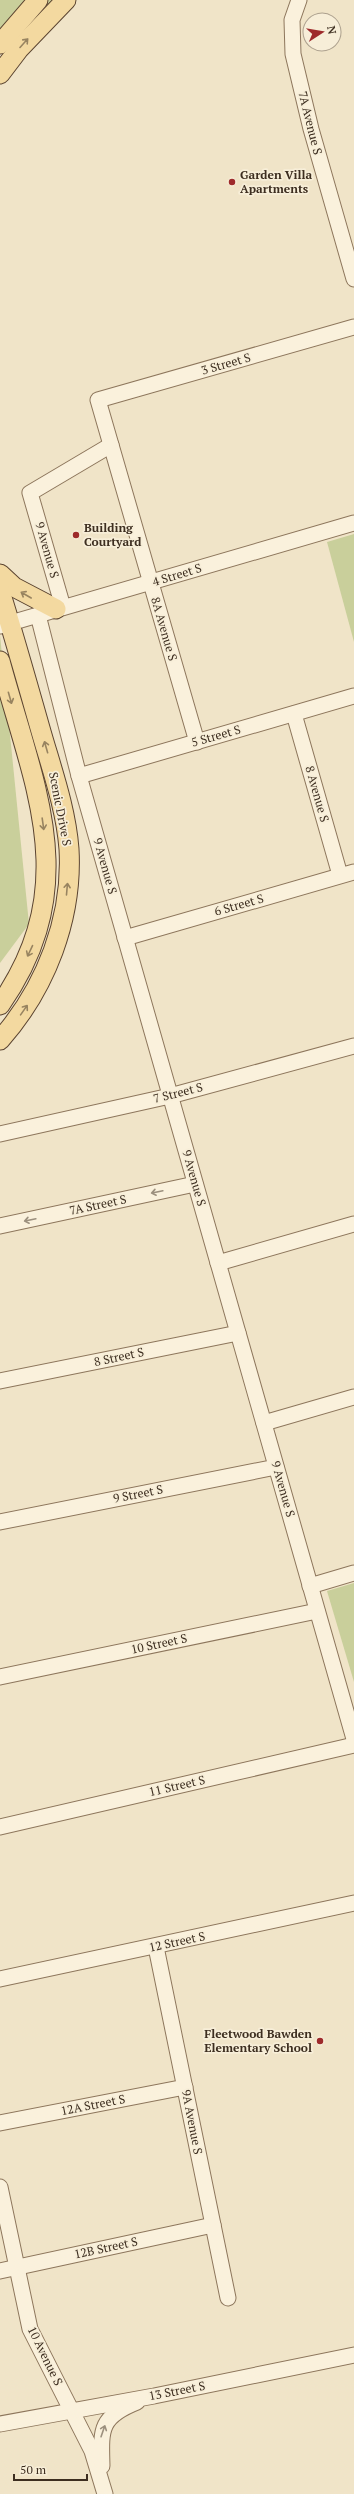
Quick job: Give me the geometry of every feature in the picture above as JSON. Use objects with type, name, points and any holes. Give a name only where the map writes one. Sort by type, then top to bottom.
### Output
[{"type":"main road","points":[[0,44],[38,0]]},
{"type":"main road","points":[[0,74],[24,43],[66,0]]},
{"type":"main road","points":[[0,574],[14,587],[60,608]]},
{"type":"main road","name":"Scenic Drive S","points":[[0,591],[5,625],[53,773],[65,821],[69,848],[69,873],[65,908],[52,956],[34,996],[0,1040]]},
{"type":"main road","name":"Scenic Drive S","points":[[0,661],[38,796],[47,863],[45,900],[33,945],[14,985],[0,1006]]},
{"type":"street","name":"7A Avenue S","points":[[296,6],[291,29],[292,45],[300,84],[311,129],[354,279]]},
{"type":"street","name":"3 Street S","points":[[98,400],[354,327]]},
{"type":"street","name":"8A Avenue S","points":[[98,400],[197,742]]},
{"type":"street","name":"9 Avenue S","points":[[60,608],[30,493],[111,445]]},
{"type":"street","name":"4 Street S","points":[[5,625],[354,523]]},
{"type":"street","name":"9 Avenue S","points":[[38,615],[79,776],[354,1739]]},
{"type":"street","name":"5 Street S","points":[[79,776],[354,696]]},
{"type":"street","name":"8 Avenue S","points":[[294,714],[347,874]]},
{"type":"street","name":"6 Street S","points":[[125,938],[347,874]]},
{"type":"street","name":"7 Street S","points":[[0,1134],[170,1096],[354,1046]]},
{"type":"street","name":"7A Street S","points":[[0,1226],[195,1184]]},
{"type":"street","points":[[218,1263],[354,1224]]},
{"type":"street","name":"8 Street S","points":[[0,1382],[238,1333]]},
{"type":"street","points":[[264,1423],[354,1397]]},
{"type":"street","name":"9 Street S","points":[[0,1522],[276,1467]]},
{"type":"street","points":[[310,1586],[354,1573]]},
{"type":"street","name":"10 Street S","points":[[0,1677],[317,1611]]},
{"type":"street","name":"11 Street S","points":[[0,1827],[354,1745]]},
{"type":"street","name":"12 Street S","points":[[0,1979],[156,1947],[354,1903]]},
{"type":"street","name":"9A Avenue S","points":[[156,1947],[228,2298]]},
{"type":"street","name":"12A Street S","points":[[0,2123],[185,2087]]},
{"type":"street","name":"10 Avenue S","points":[[0,2187],[30,2329],[92,2450],[104,2488]]},
{"type":"street","name":"12B Street S","points":[[0,2271],[213,2226]]},
{"type":"street","name":"13 Street S","points":[[0,2424],[72,2409],[154,2396],[354,2355]]},
{"type":"street","points":[[104,2488],[101,2432],[107,2421],[129,2406],[154,2396]]},
{"type":"green space","points":[[0,0],[55,0],[0,35]]},
{"type":"green space","points":[[354,534],[354,642],[327,542]]},
{"type":"green space","points":[[0,635],[29,924],[0,963]]},
{"type":"green space","points":[[354,1583],[354,1682],[327,1591]]},
{"type":"place","name":"Garden Villa Apartments","points":[[232,182]]},
{"type":"place","name":"Building Courtyard","points":[[76,535]]},
{"type":"place","name":"Fleetwood Bawden Elementary School","points":[[320,2041]]}]
